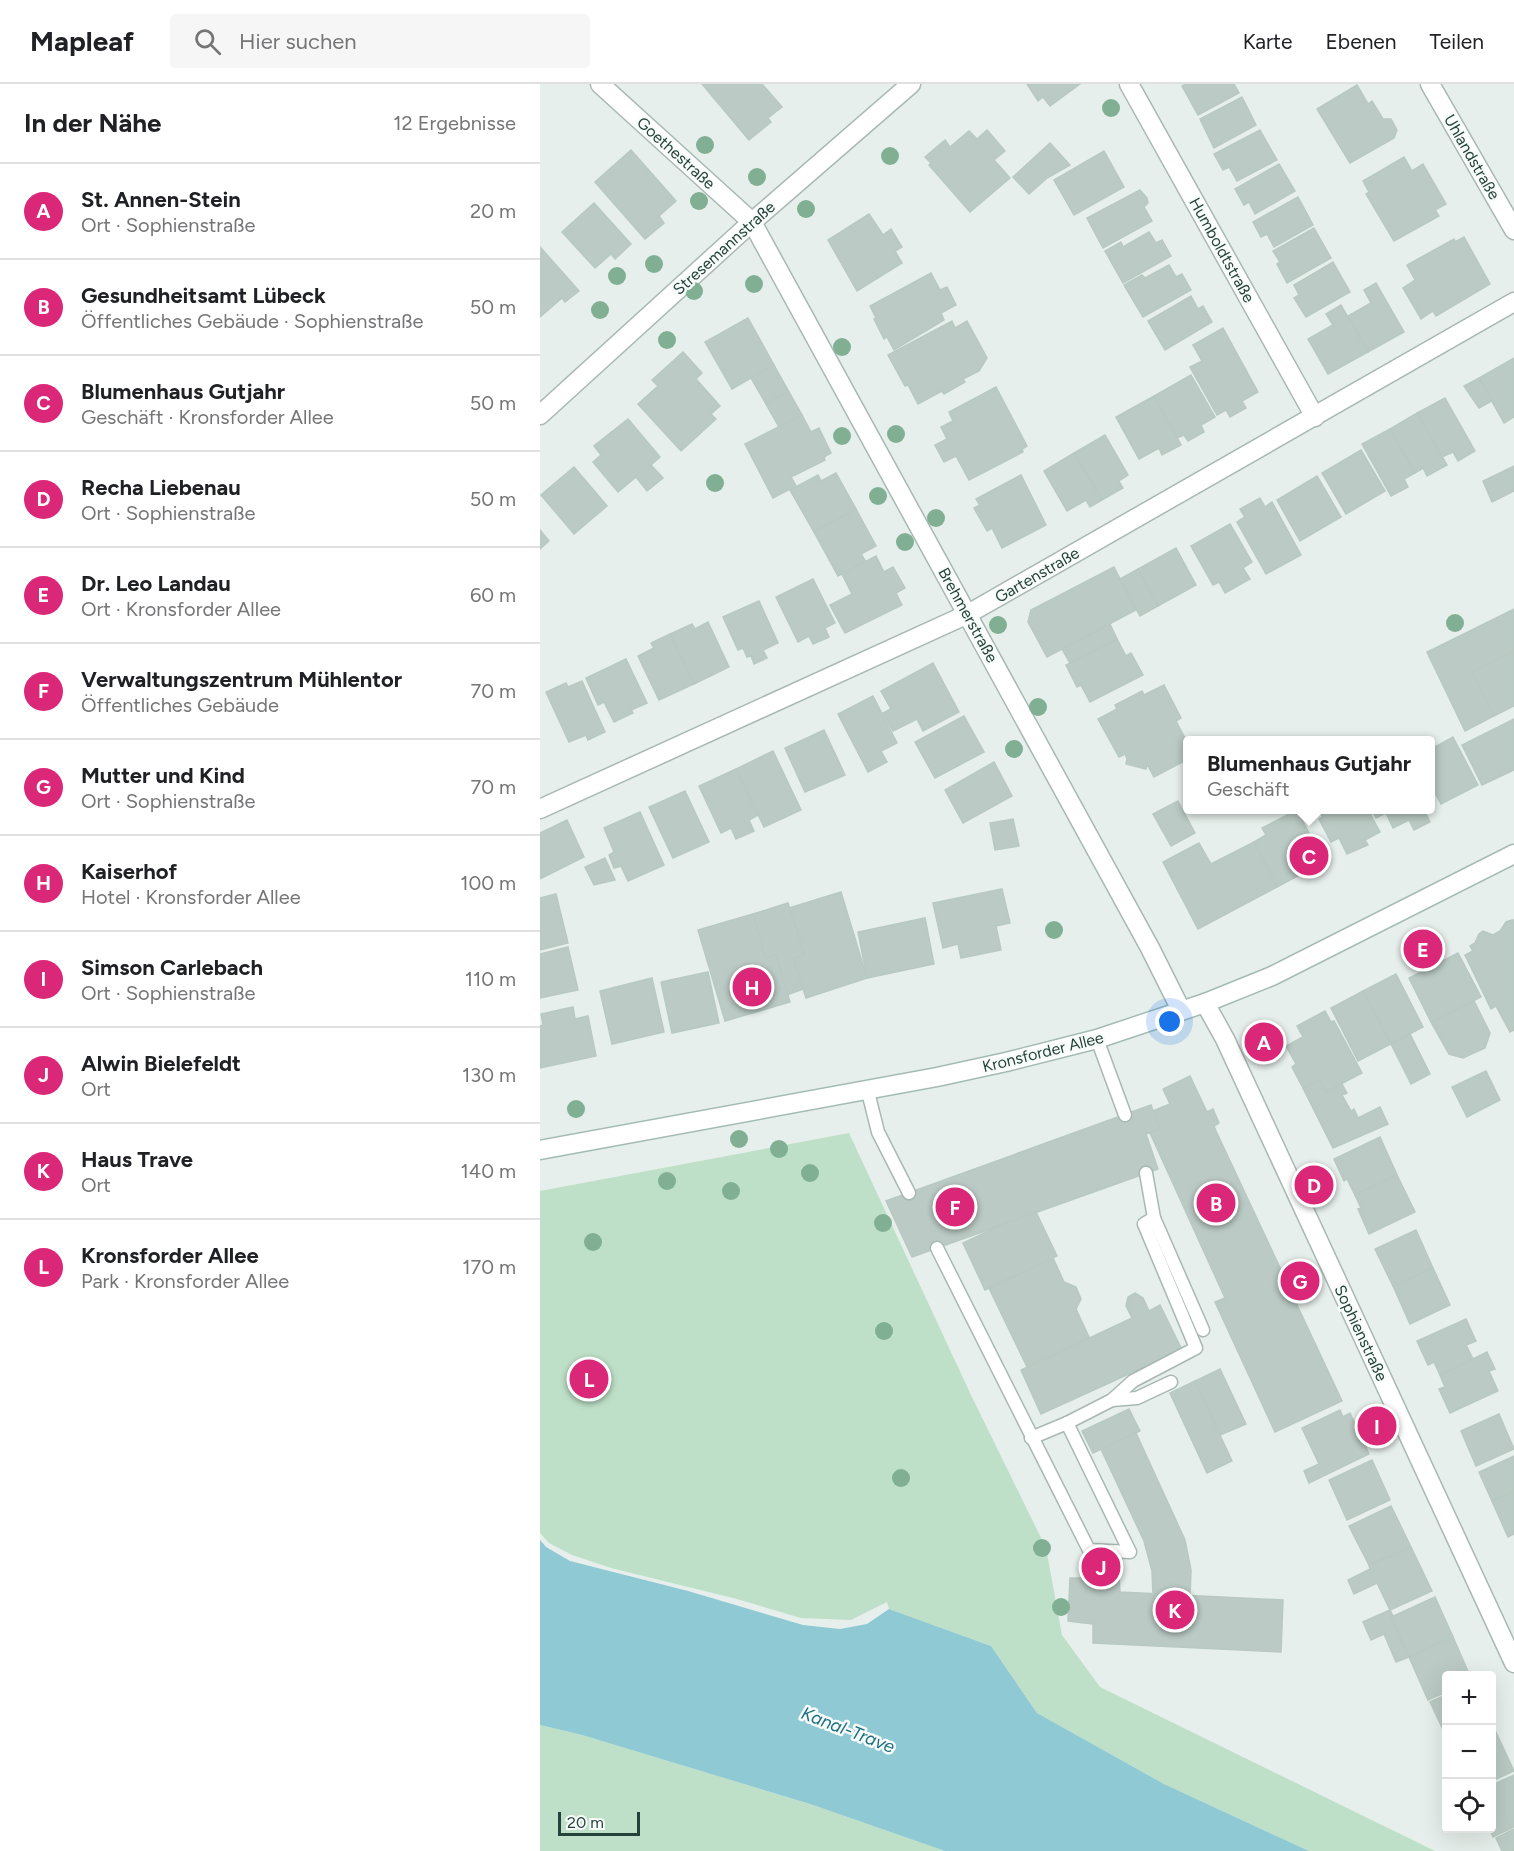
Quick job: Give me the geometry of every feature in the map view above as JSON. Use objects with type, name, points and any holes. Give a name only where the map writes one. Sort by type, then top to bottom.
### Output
[{"type":"street","name":"Goethestraße","points":[[600,84],[752,222]]},
{"type":"street","name":"Stresemannstraße","points":[[540,415],[752,222],[911,84]]},
{"type":"street","name":"Humboldtstraße","points":[[1129,84],[1315,417]]},
{"type":"street","name":"Uhlandstraße","points":[[1430,84],[1514,230]]},
{"type":"street","name":"Brehmerstraße","points":[[752,222],[1167,979],[1180,1010]]},
{"type":"street","name":"Gartenstraße","points":[[540,809],[968,614],[1514,302]]},
{"type":"street","name":"Kronsforder Allee","points":[[540,1150],[1006,1062],[1097,1039],[1205,1003],[1272,976],[1514,854]]},
{"type":"street","name":"Sophienstraße","points":[[1205,1003],[1229,1049],[1514,1663]]},
{"type":"lane","points":[[1097,1039],[1125,1115]]},
{"type":"lane","points":[[867,1088],[878,1132],[909,1193]]},
{"type":"lane","points":[[1146,1173],[1154,1218],[1203,1330]]},
{"type":"lane","points":[[1031,1438],[1112,1401],[1133,1381],[1196,1348],[1144,1224],[1154,1218]]},
{"type":"lane","points":[[938,1248],[1089,1550],[1130,1552],[1067,1423]]},
{"type":"lane","points":[[1112,1401],[1137,1398],[1171,1382]]},
{"type":"green space","points":[[849,1133],[971,1395],[1046,1548],[1062,1635],[1100,1687],[1435,1851],[1309,1851],[1164,1784],[1037,1713],[991,1646],[889,1609],[887,1602],[851,1620],[801,1618],[737,1599],[611,1568],[572,1555],[549,1543],[540,1533],[540,1191]]},
{"type":"green space","points":[[540,1725],[582,1735],[810,1804],[945,1851],[540,1851]]},
{"type":"water","name":"Kanal-Trave","points":[[540,1540],[546,1547],[570,1561],[688,1591],[803,1625],[840,1629],[867,1624],[889,1609],[991,1646],[1037,1713],[1164,1784],[1309,1851],[945,1851],[810,1804],[582,1735],[540,1725]]},
{"type":"building","points":[[702,84],[762,84],[782,107],[768,118],[771,122],[749,140]]},
{"type":"building","points":[[1027,84],[1080,84],[1050,106],[1043,97],[1038,101]]},
{"type":"building","points":[[1185,84],[1234,84],[1239,93],[1198,115],[1182,86]]},
{"type":"building","points":[[1357,85],[1368,104],[1372,101],[1383,119],[1391,119],[1397,130],[1394,138],[1350,163],[1317,109]]},
{"type":"building","points":[[1242,97],[1256,125],[1214,148],[1200,119]]},
{"type":"building","points":[[987,130],[1005,151],[994,160],[1010,178],[970,212],[929,165],[931,163],[925,157],[945,140],[950,147],[969,131],[977,139]]},
{"type":"building","points":[[1260,130],[1277,160],[1237,181],[1229,167],[1223,170],[1214,154]]},
{"type":"building","points":[[1050,143],[1070,165],[1047,178],[1029,194],[1013,177]]},
{"type":"building","points":[[631,150],[676,201],[659,216],[664,223],[645,239],[595,182]]},
{"type":"building","points":[[1104,151],[1124,187],[1074,215],[1054,180]]},
{"type":"building","points":[[1404,157],[1412,171],[1423,164],[1446,204],[1435,210],[1439,216],[1394,241],[1366,194],[1369,192],[1363,181]]},
{"type":"building","points":[[1279,164],[1295,191],[1255,214],[1249,202],[1244,205],[1235,189]]},
{"type":"building","points":[[1140,190],[1147,198],[1148,203],[1144,207],[1152,221],[1103,248],[1087,218]]},
{"type":"building","points":[[1298,197],[1313,225],[1274,247],[1267,234],[1261,237],[1253,222]]},
{"type":"building","points":[[594,203],[631,244],[615,259],[611,254],[595,268],[562,232]]},
{"type":"building","points":[[869,214],[883,235],[891,229],[902,247],[895,251],[902,263],[857,291],[828,240]]},
{"type":"building","points":[[1314,228],[1331,258],[1287,283],[1277,264],[1280,262],[1273,251]]},
{"type":"building","points":[[1149,232],[1156,243],[1162,240],[1171,256],[1123,283],[1105,251],[1121,242],[1123,247]]},
{"type":"building","points":[[1464,237],[1490,284],[1436,316],[1433,311],[1421,319],[1403,288],[1415,280],[1407,265],[1454,239],[1455,242]]},
{"type":"building","points":[[541,248],[579,291],[565,302],[562,298],[540,317]]},
{"type":"building","points":[[1333,262],[1350,292],[1306,317],[1294,298],[1299,295],[1294,285]]},
{"type":"building","points":[[1169,265],[1176,277],[1182,274],[1191,290],[1143,317],[1124,285],[1142,275],[1145,278]]},
{"type":"building","points":[[931,273],[940,290],[947,287],[956,305],[941,313],[944,320],[894,350],[887,337],[884,339],[870,306]]},
{"type":"building","points":[[1376,283],[1404,332],[1368,352],[1348,316],[1371,303],[1364,290]]},
{"type":"building","points":[[1191,296],[1198,309],[1203,306],[1212,322],[1165,350],[1148,321]]},
{"type":"building","points":[[1341,305],[1368,352],[1328,374],[1308,339],[1333,325],[1326,314]]},
{"type":"building","points":[[748,318],[774,365],[732,389],[705,342]]},
{"type":"building","points":[[952,321],[955,328],[967,321],[987,358],[979,371],[963,379],[965,382],[944,394],[942,391],[918,404],[888,355]]},
{"type":"building","points":[[1223,328],[1258,392],[1242,401],[1246,408],[1230,417],[1226,410],[1217,415],[1190,367],[1202,361],[1193,345]]},
{"type":"building","points":[[683,352],[702,373],[696,379],[720,406],[711,414],[716,419],[681,451],[638,404],[658,386],[652,380]]},
{"type":"building","points":[[1514,358],[1514,417],[1504,423],[1479,378]]},
{"type":"building","points":[[774,365],[789,392],[766,404],[751,378]]},
{"type":"building","points":[[1191,375],[1215,417],[1201,425],[1204,432],[1188,441],[1184,435],[1177,438],[1154,396]]},
{"type":"building","points":[[1479,378],[1492,401],[1479,408],[1464,386]]},
{"type":"building","points":[[996,387],[1027,446],[1022,449],[1023,452],[969,480],[956,456],[944,462],[935,445],[947,439],[941,427],[953,421],[949,412]]},
{"type":"building","points":[[789,392],[802,415],[779,427],[766,404]]},
{"type":"building","points":[[1154,396],[1181,445],[1162,455],[1159,448],[1139,459],[1116,417]]},
{"type":"building","points":[[1445,398],[1475,451],[1458,461],[1453,452],[1442,457],[1417,413]]},
{"type":"building","points":[[1417,413],[1447,465],[1427,476],[1423,468],[1415,473],[1390,429]]},
{"type":"building","points":[[802,415],[811,432],[819,428],[831,453],[824,457],[825,460],[791,477],[796,486],[773,498],[745,444]]},
{"type":"building","points":[[628,419],[660,457],[651,465],[663,478],[647,491],[636,477],[618,492],[593,462],[601,455],[594,446]]},
{"type":"building","points":[[1390,429],[1415,473],[1404,479],[1408,487],[1391,496],[1362,444]]},
{"type":"building","points":[[1105,435],[1128,475],[1119,481],[1123,488],[1102,500],[1074,453]]},
{"type":"building","points":[[1361,450],[1385,491],[1346,514],[1322,473]]},
{"type":"building","points":[[1074,453],[1102,500],[1090,507],[1086,500],[1067,511],[1044,471]]},
{"type":"building","points":[[1514,466],[1514,491],[1492,502],[1483,481]]},
{"type":"building","points":[[574,467],[607,506],[574,534],[541,495]]},
{"type":"building","points":[[836,473],[856,509],[814,532],[790,490],[818,475],[821,481]]},
{"type":"building","points":[[1021,475],[1046,525],[1002,548],[992,528],[987,531],[974,508],[980,505],[976,499]]},
{"type":"building","points":[[1317,476],[1341,517],[1300,541],[1277,500]]},
{"type":"building","points":[[1260,498],[1265,507],[1272,502],[1301,555],[1266,574],[1237,522],[1245,517],[1240,509]]},
{"type":"building","points":[[856,509],[876,546],[861,554],[866,562],[838,576],[814,532]]},
{"type":"building","points":[[1230,524],[1252,562],[1243,568],[1250,579],[1225,593],[1219,582],[1213,585],[1191,546]]},
{"type":"building","points":[[540,530],[549,541],[540,549]]},
{"type":"building","points":[[1176,548],[1196,585],[1158,606],[1138,569]]},
{"type":"building","points":[[876,556],[884,572],[893,567],[905,588],[896,593],[902,605],[845,633],[830,605],[852,594],[842,574]]},
{"type":"building","points":[[1114,567],[1136,610],[1047,657],[1028,622],[1031,610]]},
{"type":"building","points":[[1138,569],[1158,606],[1140,616],[1120,579]]},
{"type":"building","points":[[813,579],[835,623],[825,628],[829,637],[813,644],[809,636],[798,642],[776,597]]},
{"type":"building","points":[[759,601],[778,643],[763,650],[767,658],[754,664],[751,656],[747,657],[743,648],[738,650],[723,617]]},
{"type":"building","points":[[1514,609],[1514,651],[1472,672],[1494,716],[1465,731],[1427,652]]},
{"type":"building","points":[[708,622],[729,667],[694,684],[670,634],[692,624],[695,629]]},
{"type":"building","points":[[1110,624],[1117,639],[1070,663],[1062,649]]},
{"type":"building","points":[[670,634],[694,684],[659,700],[638,656],[654,648],[651,643]]},
{"type":"building","points":[[1117,639],[1126,656],[1131,653],[1143,675],[1090,702],[1081,685],[1077,687],[1066,665]]},
{"type":"building","points":[[1514,651],[1514,706],[1494,716],[1472,672]]},
{"type":"building","points":[[626,659],[647,703],[631,710],[633,713],[614,722],[604,702],[598,705],[586,678]]},
{"type":"building","points":[[933,663],[959,712],[923,731],[917,719],[893,731],[883,713],[891,709],[881,691]]},
{"type":"building","points":[[582,681],[605,732],[588,740],[586,735],[569,742],[546,692],[566,683],[568,687]]},
{"type":"building","points":[[1164,685],[1181,718],[1176,721],[1184,736],[1183,762],[1154,777],[1147,764],[1146,769],[1126,764],[1125,754],[1119,757],[1098,719],[1117,709],[1115,705],[1142,691],[1144,695]]},
{"type":"building","points":[[873,696],[897,743],[881,751],[887,762],[868,772],[838,714]]},
{"type":"building","points":[[964,716],[984,752],[935,778],[915,742]]},
{"type":"building","points":[[1514,719],[1514,770],[1482,785],[1462,745]]},
{"type":"building","points":[[824,730],[845,775],[805,792],[785,748]]},
{"type":"building","points":[[1453,737],[1478,785],[1441,804],[1435,793],[1435,747]]},
{"type":"building","points":[[773,751],[801,810],[764,827],[736,769]]},
{"type":"building","points":[[994,762],[1012,796],[963,823],[945,790]]},
{"type":"building","points":[[736,769],[758,815],[749,820],[754,831],[736,839],[731,828],[721,833],[699,786]]},
{"type":"building","points":[[685,791],[709,842],[673,858],[649,807]]},
{"type":"building","points":[[1178,801],[1195,833],[1171,846],[1153,814]]},
{"type":"building","points":[[640,812],[664,865],[628,881],[621,866],[614,868],[609,855],[614,852],[604,828]]},
{"type":"building","points":[[1289,814],[1299,814],[1324,862],[1277,887],[1254,842],[1266,835],[1262,828]]},
{"type":"building","points":[[1321,814],[1370,814],[1380,832],[1365,840],[1368,845],[1347,854],[1339,838],[1331,842],[1319,819],[1323,817]]},
{"type":"building","points":[[1386,814],[1426,814],[1430,822],[1414,830],[1409,820],[1393,828]]},
{"type":"building","points":[[1013,819],[1019,846],[995,850],[990,823]]},
{"type":"building","points":[[567,820],[584,857],[540,879],[540,833]]},
{"type":"building","points":[[1254,842],[1277,887],[1198,929],[1163,862],[1199,843],[1211,864]]},
{"type":"building","points":[[605,858],[615,880],[594,885],[585,867]]},
{"type":"building","points":[[1002,889],[1010,923],[996,926],[1001,950],[961,958],[958,944],[943,948],[933,903]]},
{"type":"building","points":[[841,892],[867,978],[806,998],[793,958],[804,955],[789,908]]},
{"type":"building","points":[[556,894],[568,943],[540,950],[540,898]]},
{"type":"building","points":[[788,903],[804,955],[793,958],[803,989],[787,995],[776,955],[766,958],[753,914]]},
{"type":"building","points":[[753,914],[766,958],[776,955],[790,1002],[725,1021],[698,930]]},
{"type":"building","points":[[925,918],[934,964],[867,978],[858,932]]},
{"type":"building","points":[[1514,920],[1514,1030],[1510,1032],[1496,1006],[1491,1009],[1465,955],[1473,951],[1470,946],[1475,943],[1483,931],[1493,935],[1500,931],[1506,922]]},
{"type":"building","points":[[568,947],[578,990],[540,998],[540,954]]},
{"type":"building","points":[[1458,953],[1481,997],[1431,1022],[1409,978]]},
{"type":"building","points":[[708,972],[719,1023],[672,1033],[661,982]]},
{"type":"building","points":[[1396,974],[1423,1027],[1391,1044],[1363,991]]},
{"type":"building","points":[[652,978],[664,1032],[612,1044],[600,991]]},
{"type":"building","points":[[1363,991],[1391,1044],[1358,1061],[1331,1008]]},
{"type":"building","points":[[1474,1001],[1490,1033],[1485,1048],[1463,1058],[1449,1054],[1431,1022]]},
{"type":"building","points":[[573,1007],[575,1019],[588,1016],[596,1056],[540,1068],[540,1026],[543,1025],[541,1014]]},
{"type":"building","points":[[1325,1011],[1331,1022],[1334,1021],[1362,1073],[1326,1092],[1320,1080],[1303,1088],[1292,1067],[1296,1064],[1286,1046],[1303,1037],[1297,1026]]},
{"type":"building","points":[[1410,1034],[1430,1074],[1411,1084],[1391,1044]]},
{"type":"building","points":[[1486,1071],[1500,1100],[1467,1117],[1452,1087]]},
{"type":"building","points":[[1190,1076],[1207,1112],[1213,1109],[1219,1123],[1214,1126],[1216,1131],[1282,1272],[1287,1270],[1295,1287],[1290,1290],[1342,1401],[1275,1432],[1215,1302],[1225,1298],[1150,1133],[1160,1129],[1153,1111],[1170,1104],[1163,1089]]},
{"type":"building","points":[[1320,1080],[1326,1092],[1342,1084],[1347,1093],[1342,1095],[1351,1111],[1354,1109],[1358,1118],[1380,1107],[1388,1124],[1333,1148],[1303,1088]]},
{"type":"building","points":[[1151,1105],[1160,1129],[1146,1134],[1158,1169],[912,1257],[886,1201]]},
{"type":"building","points":[[1380,1137],[1397,1175],[1355,1195],[1347,1179],[1344,1181],[1334,1159]]},
{"type":"building","points":[[1397,1175],[1415,1212],[1369,1234],[1358,1209],[1361,1208],[1355,1195]]},
{"type":"building","points":[[1036,1212],[1057,1256],[985,1290],[963,1243]]},
{"type":"building","points":[[1416,1230],[1433,1268],[1393,1286],[1375,1249]]},
{"type":"building","points":[[1053,1258],[1064,1282],[1076,1287],[1081,1299],[1076,1309],[1090,1339],[1027,1367],[989,1288]]},
{"type":"building","points":[[1433,1268],[1450,1305],[1410,1324],[1393,1286]]},
{"type":"building","points":[[1135,1293],[1143,1298],[1149,1311],[1160,1305],[1182,1350],[1041,1414],[1021,1370],[1132,1318],[1126,1306],[1128,1297]]},
{"type":"building","points":[[1466,1319],[1476,1341],[1466,1345],[1473,1359],[1440,1375],[1434,1362],[1428,1365],[1417,1341]]},
{"type":"building","points":[[1487,1352],[1495,1369],[1489,1371],[1498,1391],[1450,1413],[1439,1389],[1445,1387],[1440,1375]]},
{"type":"building","points":[[1220,1369],[1246,1424],[1220,1435],[1195,1381]]},
{"type":"building","points":[[1195,1381],[1232,1461],[1207,1473],[1170,1393]]},
{"type":"building","points":[[1129,1409],[1140,1431],[1093,1453],[1082,1431]]},
{"type":"building","points":[[1340,1410],[1343,1417],[1350,1413],[1369,1454],[1309,1483],[1304,1471],[1319,1464],[1302,1428]]},
{"type":"building","points":[[1499,1414],[1514,1449],[1476,1466],[1461,1431]]},
{"type":"building","points":[[1136,1433],[1185,1540],[1191,1570],[1190,1596],[1153,1594],[1152,1571],[1144,1541],[1101,1449]]},
{"type":"building","points":[[1514,1456],[1514,1491],[1492,1501],[1479,1472]]},
{"type":"building","points":[[1372,1460],[1390,1500],[1347,1520],[1329,1480]]},
{"type":"building","points":[[1514,1491],[1514,1534],[1508,1537],[1492,1501]]},
{"type":"building","points":[[1391,1506],[1411,1547],[1369,1565],[1349,1526]]},
{"type":"building","points":[[1411,1547],[1432,1591],[1390,1610],[1377,1583],[1354,1594],[1348,1580],[1370,1569],[1369,1565]]},
{"type":"building","points":[[1070,1578],[1119,1578],[1120,1592],[1283,1600],[1281,1652],[1093,1643],[1093,1624],[1068,1621]]},
{"type":"building","points":[[1435,1597],[1453,1637],[1409,1657],[1391,1617]]},
{"type":"building","points":[[1390,1610],[1409,1657],[1396,1662],[1384,1634],[1371,1640],[1363,1622]]},
{"type":"building","points":[[1453,1637],[1468,1671],[1442,1671],[1442,1694],[1428,1700],[1409,1657]]},
{"type":"building","points":[[1442,1697],[1442,1728],[1430,1702]]},
{"type":"building","points":[[1496,1732],[1514,1771],[1496,1779]]},
{"type":"building","points":[[1514,1775],[1514,1827],[1493,1837],[1491,1833],[1496,1833],[1496,1783]]},
{"type":"building","points":[[1514,1829],[1514,1851],[1502,1851],[1496,1838]]},
{"type":"place","name":"Blumenhaus Gutjahr","points":[[1309,856]]},
{"type":"place","name":"Dr. Leo Landau","points":[[1423,949]]},
{"type":"place","name":"Kaiserhof","points":[[752,987]]},
{"type":"place","name":"St. Annen-Stein","points":[[1264,1042]]},
{"type":"place","name":"Recha Liebenau","points":[[1314,1185]]},
{"type":"place","name":"Gesundheitsamt Lübeck","points":[[1216,1203]]},
{"type":"place","name":"Verwaltungszentrum Mühlentor","points":[[955,1207]]},
{"type":"place","name":"Mutter und Kind","points":[[1300,1281]]},
{"type":"place","name":"Kronsforder Allee","points":[[589,1379]]},
{"type":"place","name":"Simson Carlebach","points":[[1377,1426]]},
{"type":"place","name":"Alwin Bielefeldt","points":[[1101,1567]]},
{"type":"place","name":"Haus Trave","points":[[1175,1610]]}]
